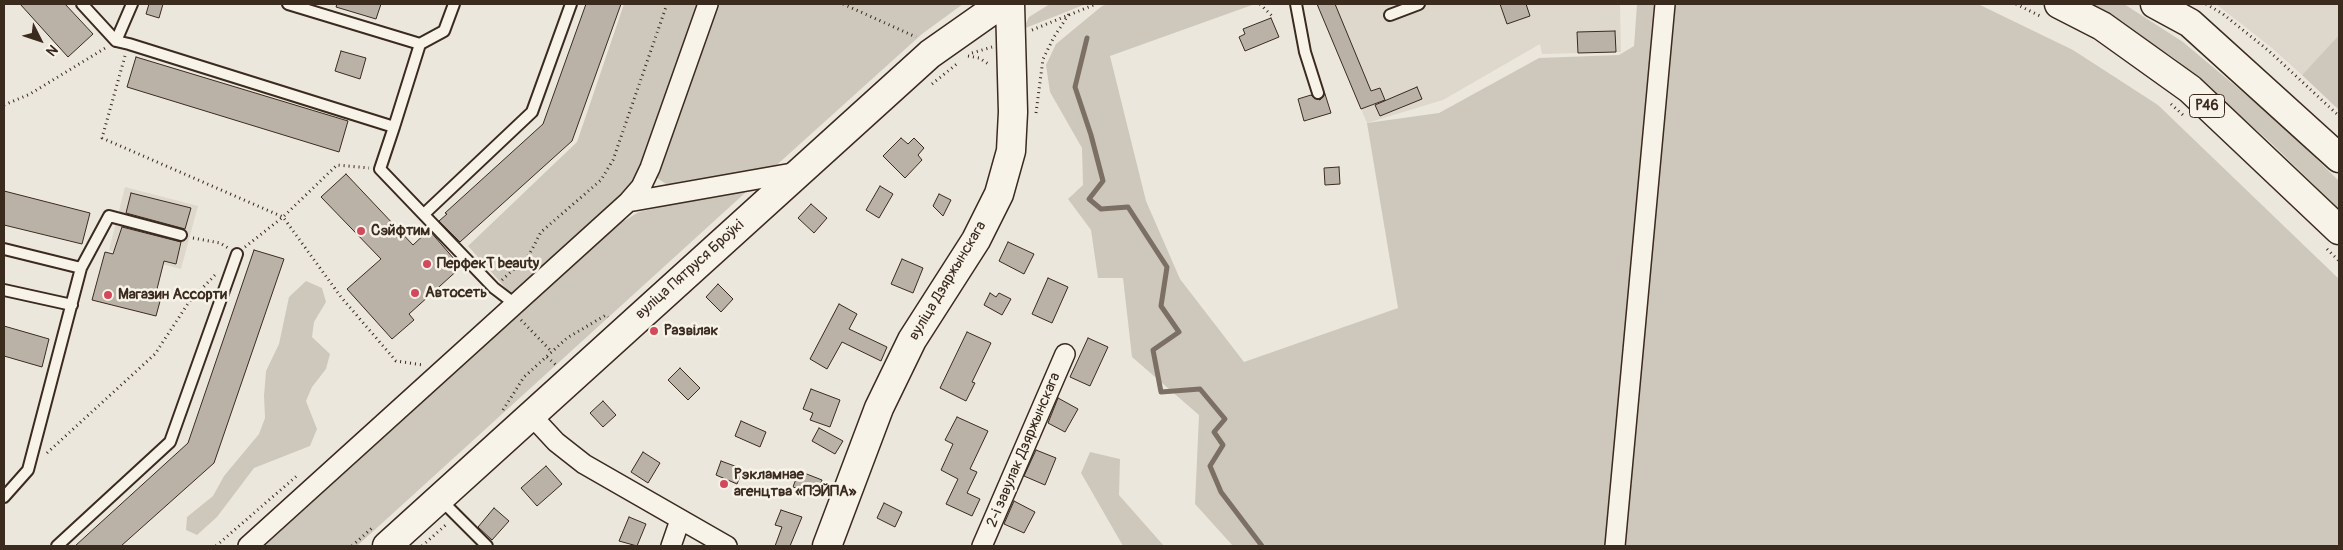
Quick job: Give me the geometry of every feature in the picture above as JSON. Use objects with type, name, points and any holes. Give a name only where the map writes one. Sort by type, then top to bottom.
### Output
[{"type":"main road","name":"вуліца Пятруся Броўкі","points":[[386,546],[447,507],[531,415],[798,172],[937,63],[1001,4]]},
{"type":"main road","name":"вуліца Дзяржынскага","points":[[827,546],[879,408],[912,340],[976,240],[999,194],[1010,150],[1014,112],[1010,4]]},
{"type":"main road","points":[[2155,4],[2190,10],[2339,158]]},
{"type":"main road","name":"Р46","points":[[2051,10],[2102,26],[2190,89],[2332,239]]},
{"type":"street","points":[[248,546],[628,202],[640,187],[650,168],[708,4]]},
{"type":"street","points":[[1615,546],[1665,4]]},
{"type":"street","points":[[628,202],[798,172]]},
{"type":"street","name":"2-і завулак Дзяржынскага","points":[[982,546],[1065,354]]},
{"type":"street","points":[[531,415],[556,442],[584,464],[727,546]]},
{"type":"street","points":[[671,546],[680,520]]},
{"type":"lane","points":[[82,4],[116,42],[129,44],[394,127]]},
{"type":"lane","points":[[116,42],[132,4]]},
{"type":"lane","points":[[288,4],[420,44]]},
{"type":"lane","points":[[454,4],[444,31],[420,44],[380,169],[513,307]]},
{"type":"lane","points":[[424,214],[532,112],[571,4]]},
{"type":"lane","points":[[1296,4],[1305,52],[1318,93]]},
{"type":"lane","points":[[1390,15],[1419,4]]},
{"type":"lane","points":[[4,497],[28,470],[81,268],[109,216],[181,235]]},
{"type":"lane","points":[[4,249],[81,268]]},
{"type":"lane","points":[[57,546],[170,442],[237,254]]},
{"type":"lane","points":[[4,290],[72,305]]},
{"type":"lane","points":[[447,507],[487,546]]},
{"type":"path","points":[[494,288],[529,255],[541,232],[600,180],[609,167],[668,4]]},
{"type":"path","points":[[843,4],[915,36],[937,63]]},
{"type":"path","points":[[937,63],[998,46],[1096,4]]},
{"type":"path","points":[[1260,4],[1274,18]]},
{"type":"path","points":[[2016,4],[2051,10]]},
{"type":"path","points":[[2190,10],[2223,14],[2269,51],[2339,116]]},
{"type":"path","points":[[1036,118],[1043,60],[1054,37],[1070,14]]},
{"type":"path","points":[[4,105],[30,94],[116,42]]},
{"type":"path","points":[[129,44],[102,138],[283,217],[341,297],[396,361],[422,366],[429,360]]},
{"type":"path","points":[[930,86],[937,63]]},
{"type":"path","points":[[2170,103],[2185,116]]},
{"type":"path","points":[[28,470],[155,354],[189,302],[237,254],[283,217],[337,165],[380,169]]},
{"type":"path","points":[[181,235],[220,244],[237,254]]},
{"type":"path","points":[[2332,239],[2339,260]]},
{"type":"path","points":[[513,307],[552,352]]},
{"type":"path","points":[[422,546],[447,507]]},
{"type":"shaded area","points":[[624,4],[700,4],[638,174],[619,201],[511,294],[468,246],[577,142]]},
{"type":"shaded area","points":[[719,4],[963,4],[922,34],[770,171],[669,186],[656,177],[657,168]]},
{"type":"shaded area","points":[[1050,4],[1086,4],[1023,29],[1029,17]]},
{"type":"shaded area","points":[[1109,4],[1255,4],[1110,56],[1146,201],[1180,279],[1244,362],[1398,308],[1367,123],[1439,113],[1539,58],[1619,55],[1634,46],[1637,4],[1659,4],[1606,546],[1233,546],[1195,504],[1199,415],[1132,357],[1123,278],[1098,278],[1091,230],[1068,199],[1083,185],[1082,148],[1050,92],[1046,65],[1056,44],[1102,6]]},
{"type":"shaded area","points":[[1317,4],[1620,4],[1621,52],[1542,54],[1540,44],[1443,100],[1367,123]]},
{"type":"shaded area","points":[[1673,4],[1978,4],[2073,50],[2158,105],[2339,279],[2339,546],[1624,546]]},
{"type":"shaded area","points":[[2085,4],[2124,4],[2183,42],[2282,125],[2339,181],[2339,209],[2270,142],[2174,58],[2107,15]]},
{"type":"shaded area","points":[[2216,4],[2339,4],[2339,35],[2302,75],[2272,48]]},
{"type":"shaded area","points":[[2339,35],[2339,110],[2302,75]]},
{"type":"shaded area","points":[[125,187],[198,206],[181,269],[109,250]]},
{"type":"shaded area","points":[[742,188],[745,193],[357,546],[258,546],[617,225],[639,212]]},
{"type":"shaded area","points":[[306,281],[322,288],[326,302],[314,322],[312,337],[330,354],[326,369],[312,387],[306,401],[317,429],[310,446],[254,468],[217,517],[197,535],[186,530],[187,517],[213,496],[224,476],[259,434],[265,418],[266,371],[279,344],[289,297]]},
{"type":"shaded area","points":[[1090,452],[1120,459],[1119,495],[1164,546],[1123,546],[1081,473]]},
{"type":"building","points":[[20,4],[65,4],[93,34],[68,57]]},
{"type":"building","points":[[149,4],[163,4],[159,18],[146,14]]},
{"type":"building","points":[[337,4],[381,4],[376,19],[336,7]]},
{"type":"building","points":[[586,4],[621,4],[572,141],[460,242],[439,221],[447,214],[445,213],[543,124]]},
{"type":"building","points":[[1317,4],[1335,4],[1371,91],[1380,88],[1385,100],[1361,109]]},
{"type":"building","points":[[1500,4],[1526,4],[1530,16],[1507,24]]},
{"type":"building","points":[[1271,18],[1279,37],[1245,51],[1239,37],[1245,34],[1243,29]]},
{"type":"building","points":[[1615,31],[1616,52],[1578,53],[1577,32]]},
{"type":"building","points":[[341,51],[366,58],[360,79],[335,71]]},
{"type":"building","points":[[136,57],[348,121],[339,152],[127,87]]},
{"type":"building","points":[[1417,87],[1422,99],[1380,116],[1375,105]]},
{"type":"building","points":[[1325,94],[1331,113],[1304,121],[1298,99],[1311,95],[1320,100]]},
{"type":"building","points":[[901,138],[908,144],[914,138],[924,148],[918,155],[922,160],[905,178],[883,156]]},
{"type":"building","points":[[1339,167],[1340,184],[1325,185],[1324,168]]},
{"type":"building","points":[[346,174],[413,245],[429,230],[461,267],[409,314],[414,320],[392,339],[347,289],[381,259],[321,197]]},
{"type":"building","points":[[880,186],[893,194],[879,218],[866,210]]},
{"type":"building","points":[[4,191],[90,213],[82,244],[4,225]]},
{"type":"building","points":[[131,193],[191,208],[185,229],[126,213]]},
{"type":"building","points":[[939,194],[951,200],[943,216],[933,206]]},
{"type":"building","points":[[811,204],[827,218],[814,233],[798,218]]},
{"type":"building","points":[[122,227],[181,242],[176,264],[164,261],[156,293],[162,294],[156,316],[92,300],[105,252],[113,254]]},
{"type":"building","points":[[1008,242],[1034,254],[1024,274],[999,261]]},
{"type":"building","points":[[254,250],[284,259],[214,463],[121,546],[75,546],[188,443]]},
{"type":"building","points":[[902,259],[923,268],[913,293],[891,284]]},
{"type":"building","points":[[1048,278],[1068,287],[1052,323],[1032,314]]},
{"type":"building","points":[[718,284],[733,299],[721,312],[706,297]]},
{"type":"building","points":[[990,293],[996,297],[999,293],[1011,299],[1002,315],[984,305]]},
{"type":"building","points":[[839,304],[857,314],[849,329],[887,347],[881,361],[842,342],[827,369],[810,359]]},
{"type":"building","points":[[4,326],[49,339],[42,367],[4,356]]},
{"type":"building","points":[[967,332],[991,343],[972,382],[975,383],[966,401],[940,388]]},
{"type":"building","points":[[1088,338],[1108,347],[1090,386],[1070,377]]},
{"type":"building","points":[[680,368],[700,388],[688,400],[668,380]]},
{"type":"building","points":[[811,389],[840,400],[830,427],[810,420],[813,413],[803,409]]},
{"type":"building","points":[[1058,398],[1078,409],[1065,432],[1048,423]]},
{"type":"building","points":[[603,401],[616,415],[603,427],[590,413]]},
{"type":"building","points":[[957,417],[988,431],[970,469],[977,472],[967,493],[980,499],[972,516],[946,504],[958,479],[941,470],[953,444],[945,440]]},
{"type":"building","points":[[741,421],[766,432],[760,447],[735,436]]},
{"type":"building","points":[[819,428],[843,441],[835,454],[812,441]]},
{"type":"building","points":[[1036,450],[1056,458],[1045,485],[1024,476]]},
{"type":"building","points":[[643,452],[660,463],[648,483],[631,472]]},
{"type":"building","points":[[721,461],[743,469],[737,484],[716,475]]},
{"type":"building","points":[[546,466],[562,484],[537,506],[521,488]]},
{"type":"building","points":[[799,471],[822,480],[817,495],[793,487]]},
{"type":"building","points":[[1014,501],[1035,512],[1024,533],[1004,524]]},
{"type":"building","points":[[884,503],[902,512],[895,527],[877,518]]},
{"type":"building","points":[[494,508],[509,521],[492,540],[478,527]]},
{"type":"building","points":[[781,510],[802,517],[790,546],[775,546],[782,527],[775,525]]},
{"type":"building","points":[[629,517],[646,524],[637,546],[619,541]]},
{"type":"waterway","points":[[1087,38],[1075,87],[1091,135],[1103,181],[1089,199],[1101,209],[1128,207],[1167,267],[1161,306],[1179,332],[1153,350],[1161,392],[1200,389],[1225,419],[1214,432],[1223,445],[1210,466],[1221,492],[1262,546]]},
{"type":"place","name":"Сэйфтим","points":[[361,231]]},
{"type":"place","name":"ПерфекТ beauty","points":[[427,264]]},
{"type":"place","name":"Автосеть","points":[[415,293]]},
{"type":"place","name":"Магазин Ассорти","points":[[108,295]]},
{"type":"place","name":"Развілак","points":[[654,331]]},
{"type":"place","name":"Рэкламнае агенцтва «ПЭЙПА»","points":[[724,484]]}]
